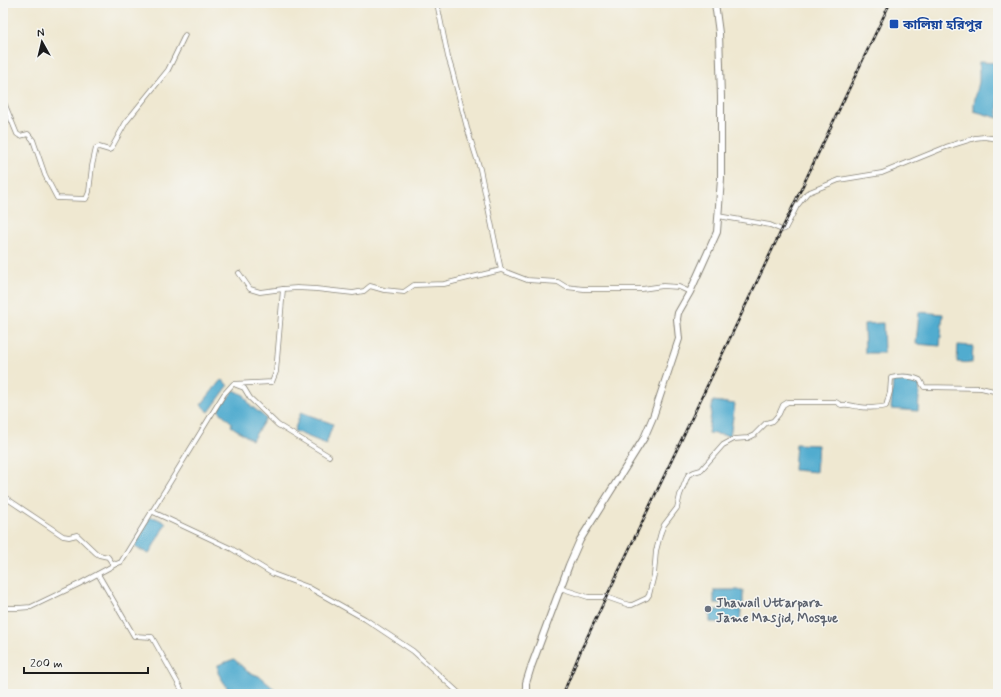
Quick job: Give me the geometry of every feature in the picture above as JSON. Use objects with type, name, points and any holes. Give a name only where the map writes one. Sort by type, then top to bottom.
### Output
[{"type":"main road","points":[[526,694],[526,683],[531,667],[560,588],[580,540],[644,438],[653,417],[679,339],[677,319],[678,313],[690,292],[717,232],[721,179],[722,97],[719,33],[715,3]]},
{"type":"street","points":[[441,3],[438,8],[448,57],[467,128],[480,169],[501,270]]},
{"type":"street","points":[[3,100],[17,134],[20,136],[28,134],[33,140],[45,175],[58,198],[86,199],[89,192],[96,148],[111,149],[126,122],[168,70],[185,36]]},
{"type":"street","points":[[718,216],[770,225],[782,230],[785,229],[797,206],[807,193],[839,180],[882,173],[975,138],[984,137],[998,139]]},
{"type":"street","points":[[239,273],[250,290],[260,292],[297,288],[353,293],[364,291],[370,286],[384,290],[404,292],[414,285],[444,284],[501,270],[527,280],[558,282],[566,287],[584,289],[642,289],[663,286],[680,287],[690,292]]},
{"type":"street","points":[[3,608],[31,607],[121,562],[224,394],[233,384],[272,382],[276,372],[283,289]]},
{"type":"street","points":[[560,588],[588,597],[606,597],[629,605],[647,598],[654,575],[656,551],[663,527],[677,508],[680,494],[688,475],[701,470],[722,445],[734,439],[748,438],[754,435],[766,423],[772,421],[783,405],[788,402],[836,402],[841,405],[848,404],[861,408],[880,408],[886,406],[890,392],[891,378],[896,377],[913,377],[920,380],[924,387],[981,388],[998,392]]},
{"type":"street","points":[[233,384],[244,388],[250,398],[278,425],[329,456]]},
{"type":"street","points":[[3,496],[63,536],[69,537],[77,535],[96,553],[108,557],[112,563],[116,564]]},
{"type":"street","points":[[151,511],[232,550],[273,574],[308,587],[365,619],[413,651],[460,694]]},
{"type":"street","points":[[98,574],[134,636],[152,637],[184,694]]},
{"type":"water","points":[[979,62],[998,63],[998,118],[974,111],[974,103],[979,82]]},
{"type":"water","points":[[919,312],[943,314],[940,346],[916,344]]},
{"type":"water","points":[[883,323],[884,353],[865,353],[864,324]]},
{"type":"water","points":[[958,345],[973,346],[972,363],[957,362]]},
{"type":"water","points":[[893,379],[920,382],[918,411],[891,409]]},
{"type":"water","points":[[223,380],[228,386],[209,412],[201,405],[220,381]]},
{"type":"water","points":[[234,390],[244,395],[250,405],[266,418],[252,440],[231,426],[232,423],[218,410]]},
{"type":"water","points":[[713,401],[735,404],[730,436],[708,433]]},
{"type":"water","points":[[301,412],[333,424],[326,444],[294,431]]},
{"type":"water","points":[[796,444],[818,445],[816,472],[794,470]]},
{"type":"water","points":[[150,517],[166,523],[149,554],[135,547],[137,539]]},
{"type":"water","points":[[714,590],[743,590],[743,604],[714,603]]},
{"type":"water","points":[[710,610],[741,610],[740,623],[710,622]]},
{"type":"water","points":[[234,659],[248,672],[259,676],[280,694],[231,694],[218,673],[218,665]]},
{"type":"railway","points":[[563,694],[581,650],[890,3]]},
{"type":"place","name":"কালিয়া হরিপুর","points":[[894,24]]},
{"type":"place","name":"Jhawail Uttarpara Jame Masjid, Mosque","points":[[708,609]]}]
